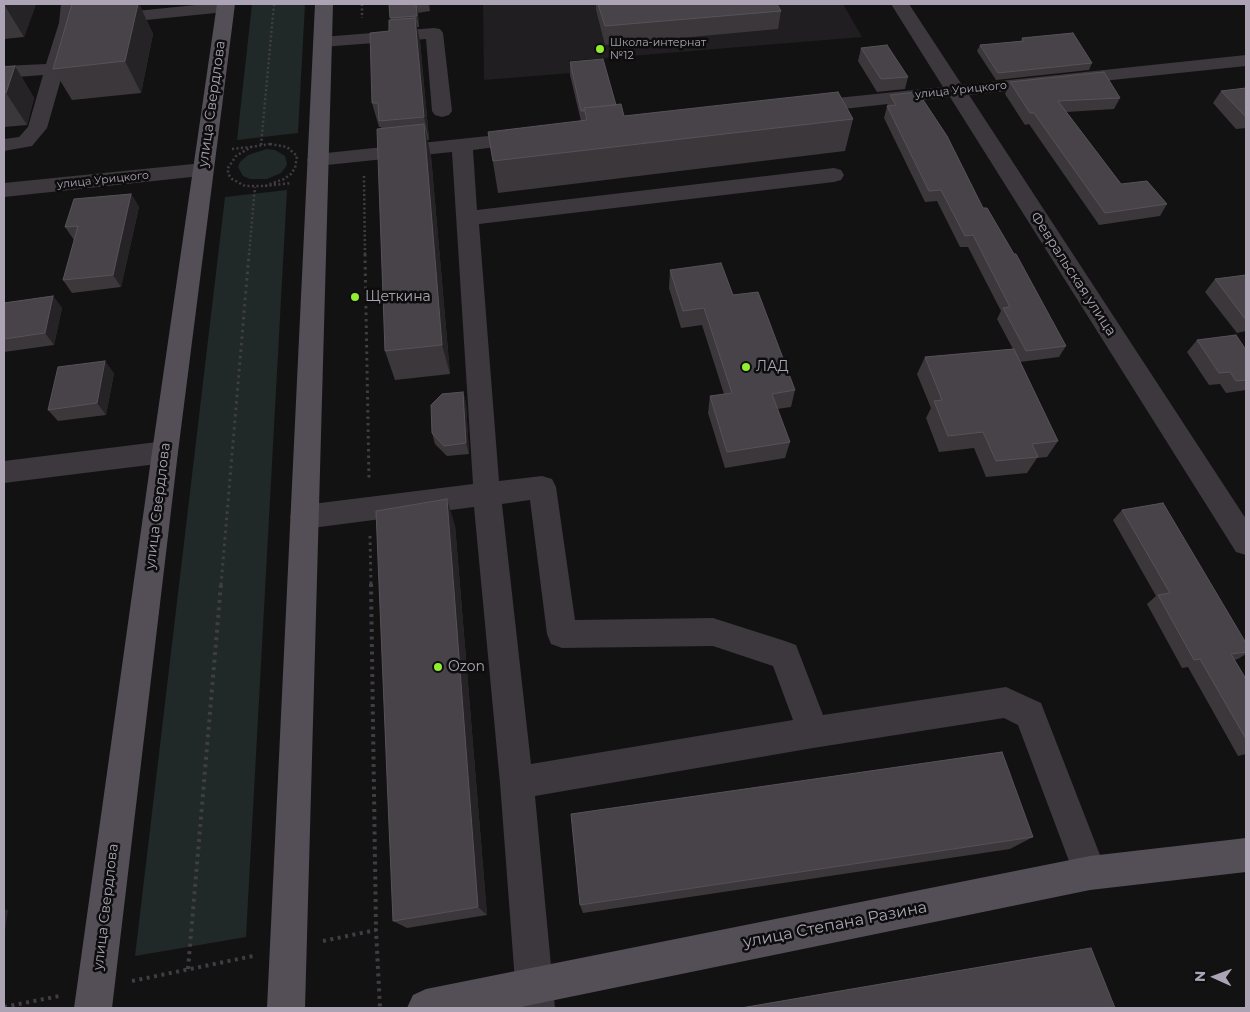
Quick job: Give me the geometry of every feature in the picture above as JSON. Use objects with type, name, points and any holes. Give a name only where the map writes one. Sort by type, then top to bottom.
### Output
[{"type":"main road","points":[[286,1008],[324,4]]},
{"type":"main road","name":"улица Свердлова","points":[[94,998],[164,452],[225,6]]},
{"type":"main road","name":"улица Степана Разина","points":[[426,1008],[535,997],[1090,874],[1246,855]]},
{"type":"street","points":[[4,145],[25,142],[37,128],[68,23],[70,4]]},
{"type":"street","name":"Февральская улица","points":[[900,4],[1246,543]]},
{"type":"street","points":[[68,23],[225,6]]},
{"type":"street","points":[[322,42],[434,32],[442,111]]},
{"type":"street","name":"улица Урицкого","points":[[787,109],[1246,60]]},
{"type":"street","points":[[4,72],[54,69]]},
{"type":"street","points":[[317,160],[541,136]]},
{"type":"street","points":[[462,145],[487,495],[517,783],[535,997]]},
{"type":"street","name":"улица Урицкого","points":[[4,190],[203,170]]},
{"type":"street","points":[[468,218],[834,175]]},
{"type":"street","points":[[4,472],[164,452]]},
{"type":"street","points":[[304,517],[542,487],[562,634],[713,632],[785,655],[812,732]]},
{"type":"street","points":[[517,783],[812,732],[1006,702],[1030,714],[1090,874]]},
{"type":"path","points":[[261,145],[274,4]]},
{"type":"path","points":[[261,145],[280,145],[293,151],[297,162],[295,168],[284,179],[265,186],[255,187],[238,184],[228,174],[230,162],[242,151],[261,145]]},
{"type":"path","points":[[188,969],[255,187]]},
{"type":"path","points":[[4,1007],[94,998],[188,969],[376,930],[380,1008]]},
{"type":"shaded area","points":[[252,4],[305,4],[298,133],[237,140]]},
{"type":"shaded area","name":"Школа-интернат №12","points":[[483,4],[843,4],[862,37],[569,61],[571,73],[484,80]]},
{"type":"shaded area","points":[[267,149],[275,150],[285,156],[287,164],[281,173],[267,179],[250,179],[243,176],[238,167],[240,162],[248,155]]},
{"type":"shaded area","points":[[287,190],[246,937],[135,956],[225,197]]},
{"type":"building","points":[[72,4],[138,4],[125,61],[53,69]]},
{"type":"building","points":[[389,4],[416,4],[417,16],[390,18]]},
{"type":"building","points":[[598,4],[777,4],[781,11],[605,26]]},
{"type":"building","points":[[415,18],[424,117],[379,121],[378,103],[372,103],[370,33],[389,31],[389,20]]},
{"type":"building","points":[[1073,33],[1092,63],[998,73],[980,45],[1024,41],[1022,38]]},
{"type":"building","points":[[887,45],[908,77],[881,79],[861,48]]},
{"type":"building","points":[[603,59],[616,105],[584,108],[584,111],[581,111],[570,62]]},
{"type":"building","points":[[15,66],[6,93],[4,93],[4,67]]},
{"type":"building","points":[[1104,72],[1120,98],[1058,101],[1121,184],[1147,181],[1167,204],[1105,213],[1034,113],[1030,113],[1010,82]]},
{"type":"building","points":[[1246,88],[1246,116],[1245,116],[1221,91]]},
{"type":"building","points":[[838,92],[853,119],[493,161],[488,132],[587,120],[584,108],[621,104],[624,116]]},
{"type":"building","points":[[918,92],[947,136],[983,208],[987,208],[1014,254],[1016,254],[1066,346],[1026,351],[1003,308],[1010,307],[973,235],[965,236],[941,190],[929,191],[887,106],[896,105],[890,95]]},
{"type":"building","points":[[424,124],[442,345],[385,351],[377,129]]},
{"type":"building","points":[[131,194],[113,275],[63,280],[78,226],[65,227],[74,199]]},
{"type":"building","name":"ЛАД","points":[[721,263],[733,295],[758,292],[795,390],[772,394],[790,442],[727,452],[710,396],[732,393],[704,308],[683,311],[670,270]]},
{"type":"building","points":[[1246,275],[1246,320],[1215,279]]},
{"type":"building","points":[[53,296],[45,333],[4,339],[4,303]]},
{"type":"building","points":[[1236,335],[1246,350],[1246,380],[1236,381],[1230,372],[1219,373],[1197,340]]},
{"type":"building","points":[[1014,349],[1058,441],[1032,444],[1038,457],[996,461],[983,432],[948,436],[934,401],[942,400],[925,357]]},
{"type":"building","points":[[105,361],[97,403],[48,410],[58,367]]},
{"type":"building","points":[[463,392],[466,443],[444,446],[432,433],[431,405],[442,394]]},
{"type":"building","points":[[447,499],[478,907],[393,921],[376,511]]},
{"type":"building","points":[[1163,503],[1246,643],[1246,652],[1231,654],[1246,679],[1246,739],[1200,659],[1194,660],[1158,595],[1170,593],[1122,510]]},
{"type":"building","points":[[1002,752],[1033,837],[580,905],[571,814]]},
{"type":"building","points":[[1091,948],[1115,1008],[741,1008]]},
{"type":"place","name":"Школа-интернат №12","points":[[600,49]]},
{"type":"place","name":"Щеткина","points":[[355,297]]},
{"type":"place","name":"ЛАД","points":[[746,367]]},
{"type":"place","name":"Ozon","points":[[438,667]]}]
